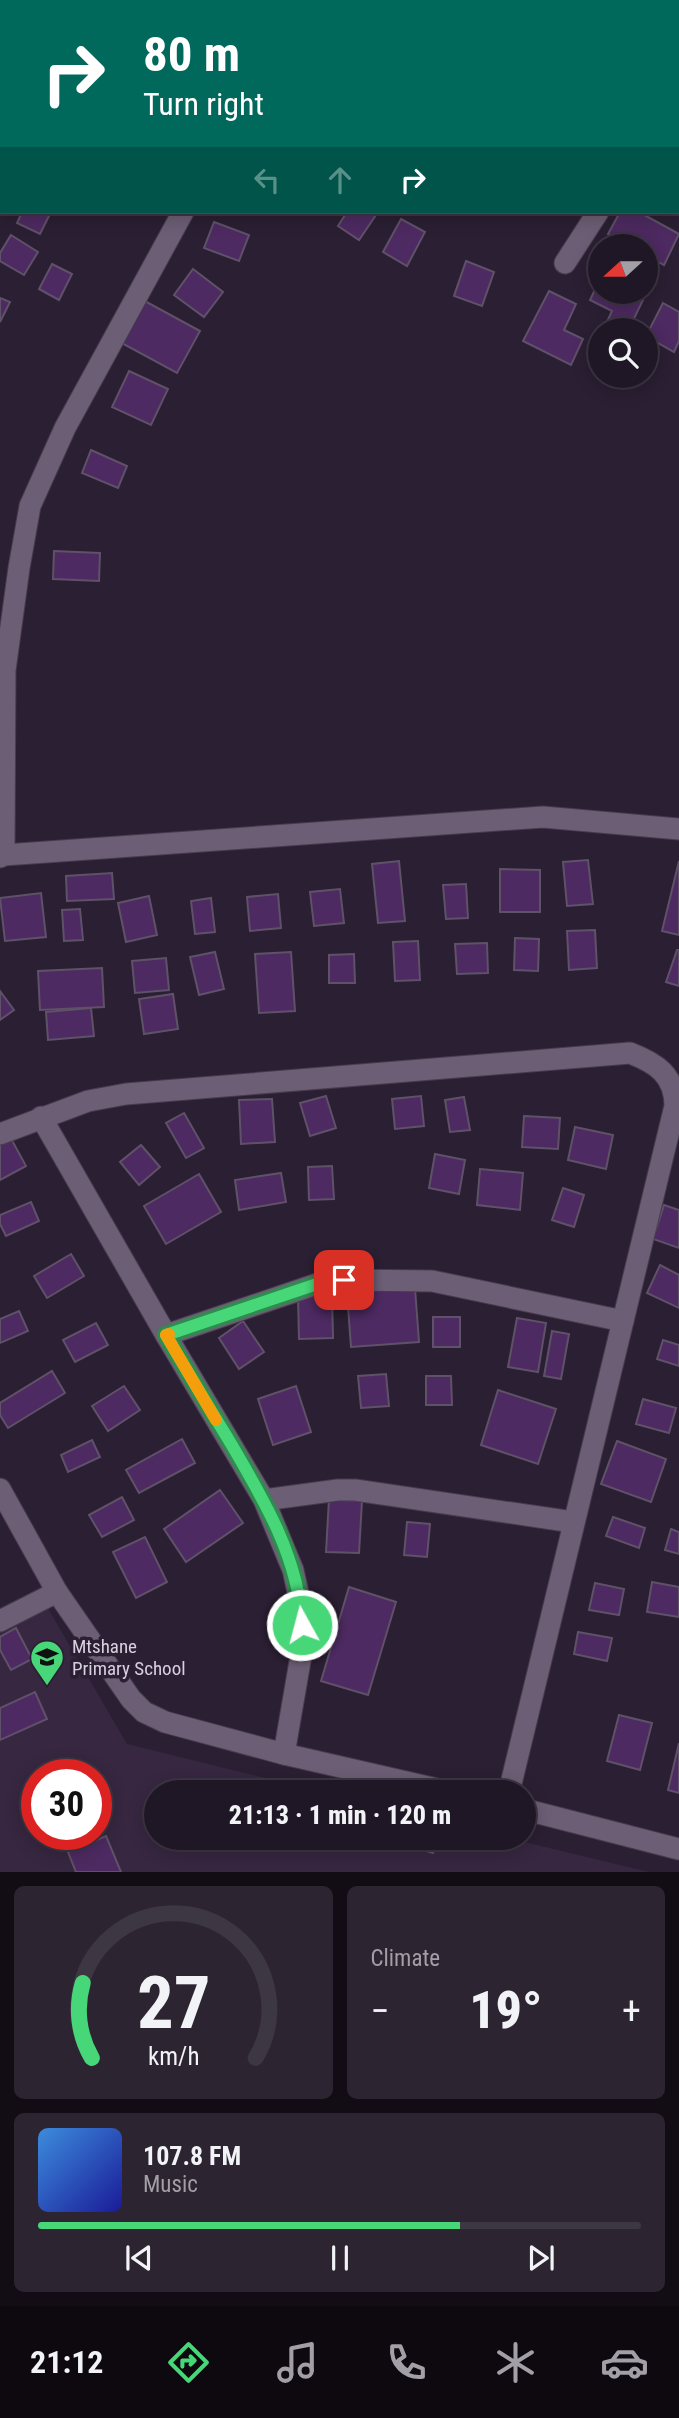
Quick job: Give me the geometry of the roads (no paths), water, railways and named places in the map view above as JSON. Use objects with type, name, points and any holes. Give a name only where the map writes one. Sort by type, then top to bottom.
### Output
[{"type":"street","points":[[182,214],[65,428],[30,506],[5,670],[2,856],[543,817],[679,829]]},
{"type":"street","points":[[565,263],[597,214]]},
{"type":"street","points":[[0,1134],[88,1101],[126,1094],[630,1053],[647,1059],[661,1069],[675,1090],[675,1106],[512,1780]]},
{"type":"street","points":[[41,1117],[264,1500],[293,1570],[301,1606],[303,1644],[284,1754]]},
{"type":"street","points":[[166,1335],[320,1283],[344,1280],[432,1281],[623,1321]]},
{"type":"street","points":[[0,1489],[57,1592],[131,1699],[144,1712],[165,1722],[284,1754],[398,1780]]},
{"type":"street","points":[[264,1500],[355,1490],[573,1522]]},
{"type":"street","points":[[0,1621],[57,1592]]},
{"type":"street","points":[[536,1812],[679,1849]]},
{"type":"place","name":"Mtshane Primary School","points":[[47,1687]]}]
